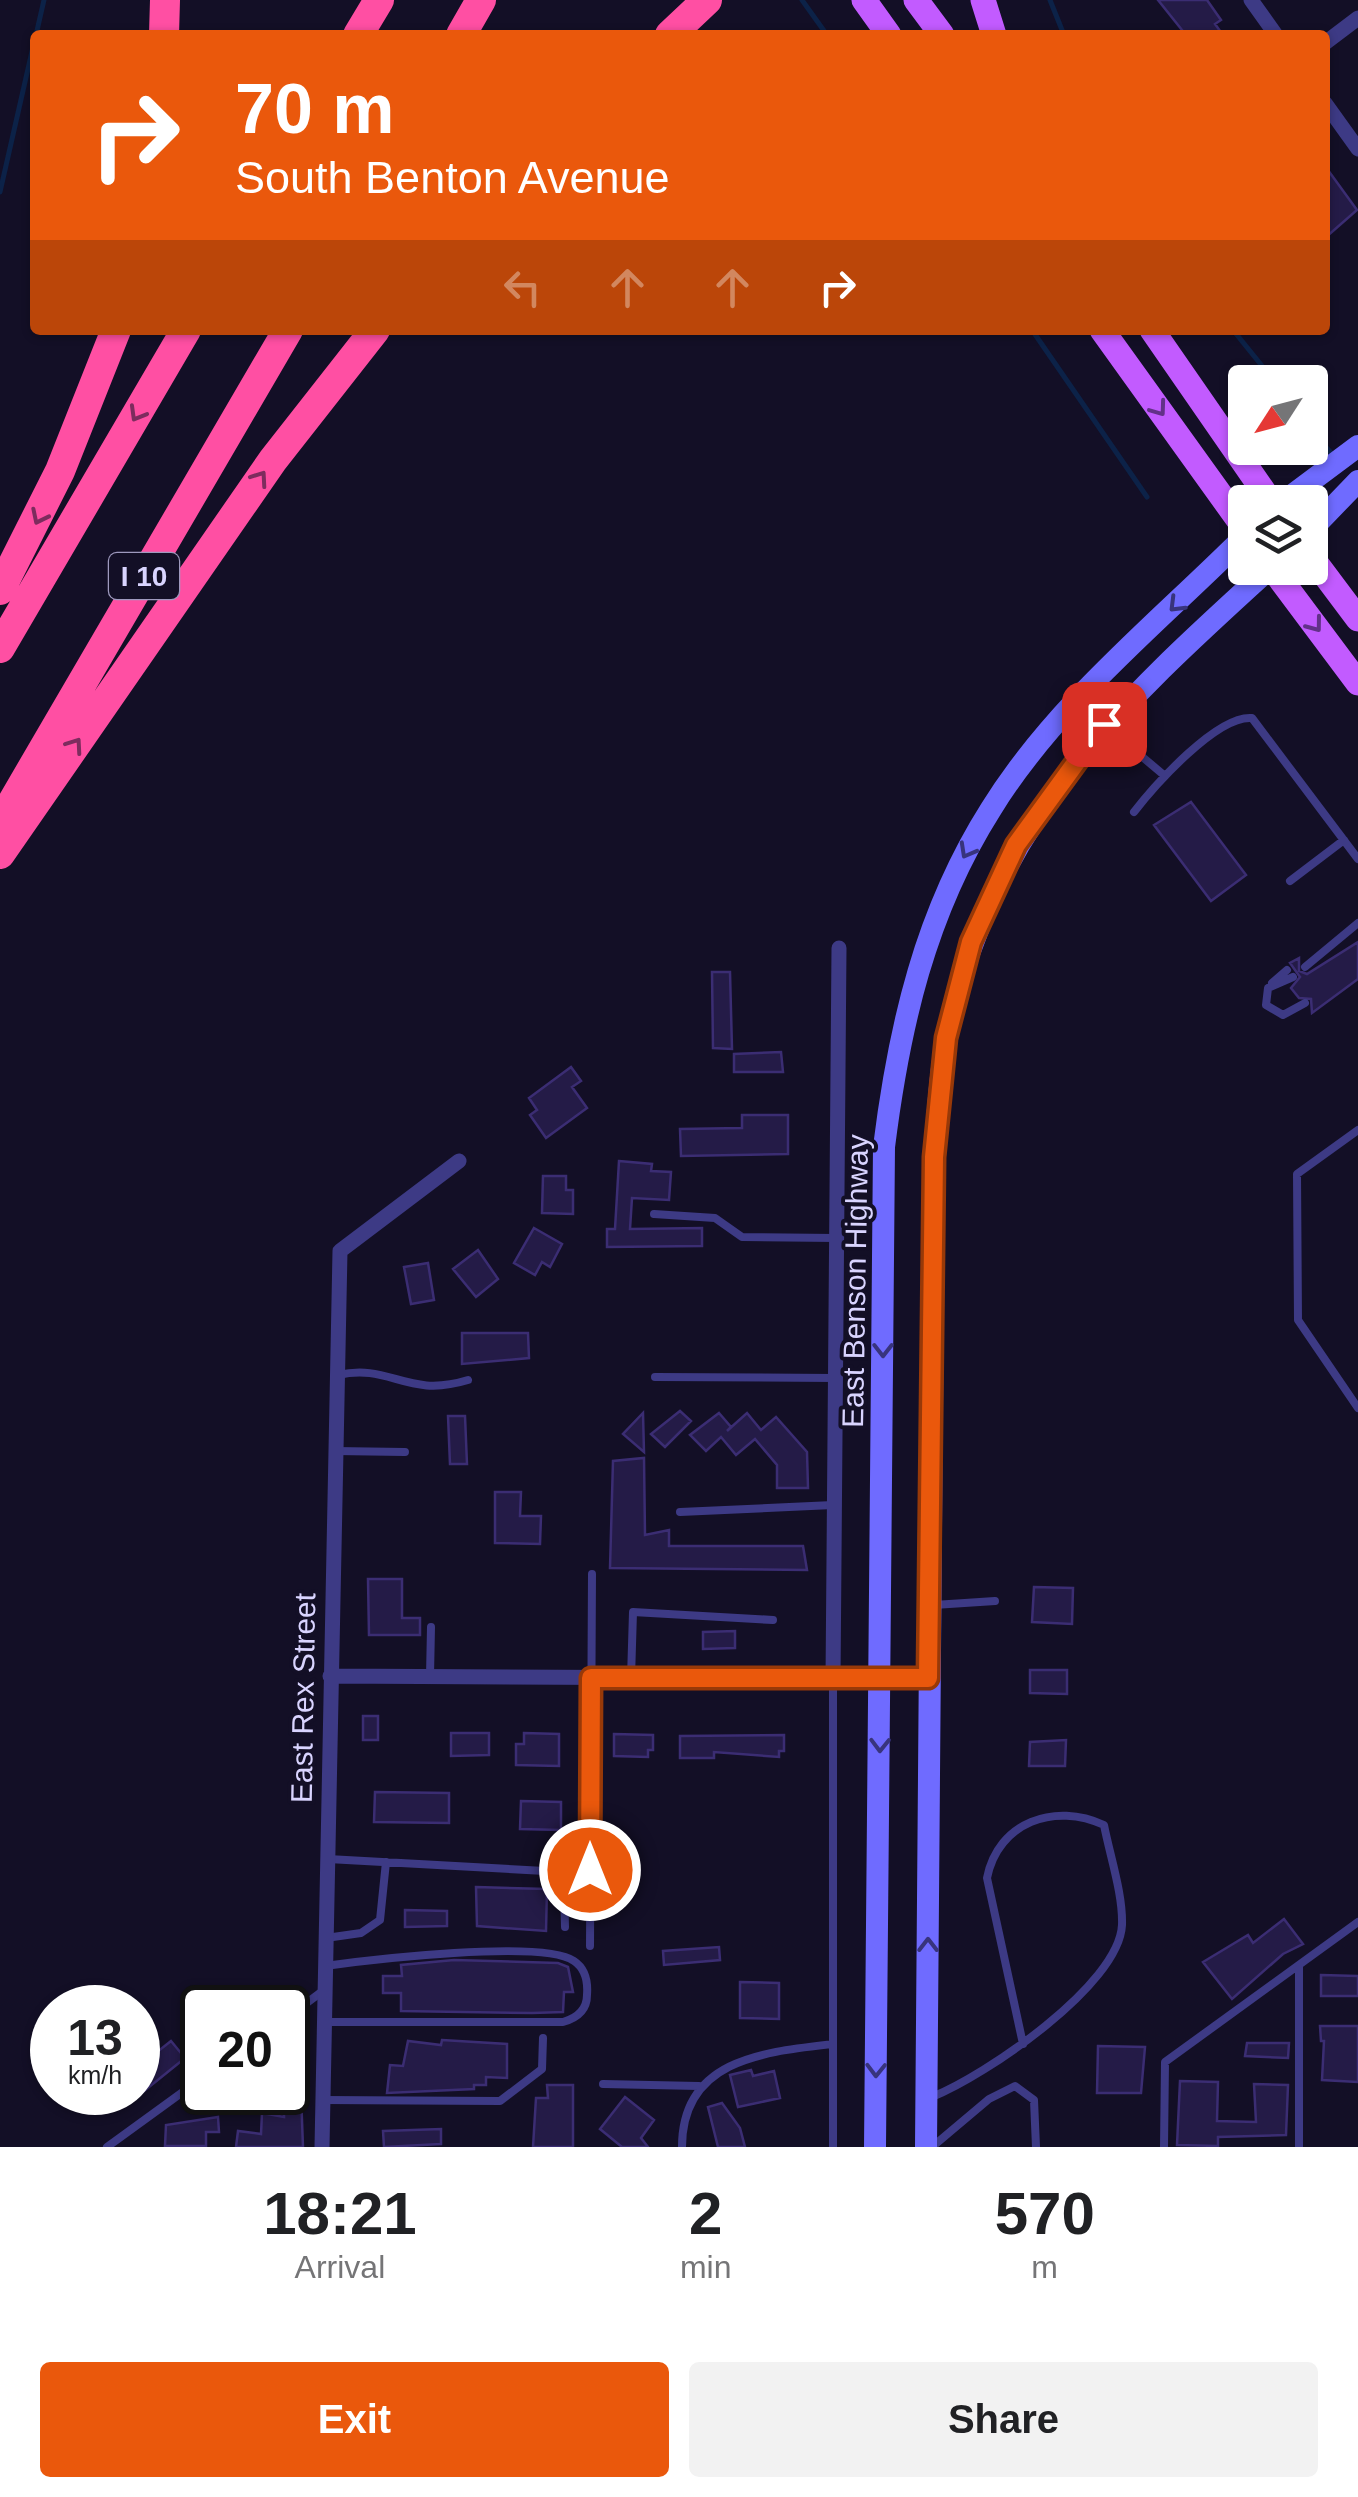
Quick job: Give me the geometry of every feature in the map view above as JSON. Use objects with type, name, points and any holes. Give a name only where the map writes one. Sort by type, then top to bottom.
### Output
[{"type":"highway","points":[[164,30],[166,0]]},
{"type":"highway","points":[[361,30],[379,0]]},
{"type":"highway","points":[[464,30],[482,0]]},
{"type":"highway","points":[[675,30],[707,0]]},
{"type":"highway","points":[[0,590],[60,471],[114,335]]},
{"type":"highway","points":[[0,648],[183,335]]},
{"type":"highway","name":"I 10","points":[[0,822],[285,335]]},
{"type":"highway","points":[[0,854],[264,472],[371,335]]},
{"type":"main road","points":[[864,0],[885,30]]},
{"type":"main road","points":[[916,0],[938,30]]},
{"type":"main road","points":[[983,0],[992,30]]},
{"type":"main road","points":[[1106,335],[1228,509]]},
{"type":"main road","points":[[1155,335],[1259,485]]},
{"type":"main road","points":[[1306,485],[1355,448]]},
{"type":"main road","points":[[1328,513],[1353,487]]},
{"type":"main road","name":"East Benson Highway","points":[[875,2147],[884,1147],[896,1047],[922,956],[951,878],[992,807],[1032,752],[1228,550]]},
{"type":"main road","points":[[1328,579],[1358,619]]},
{"type":"main road","points":[[929,2147],[928,1678],[934,1157],[946,1038],[971,942],[1016,845],[1104,724],[1253,585]]},
{"type":"main road","points":[[1284,585],[1358,683]]},
{"type":"street","points":[[1251,0],[1272,30]]},
{"type":"street","points":[[1330,38],[1358,18]]},
{"type":"street","points":[[1330,110],[1358,149]]},
{"type":"street","name":"East Benson Highway","points":[[834,1680],[838,948]]},
{"type":"street","name":"East Rex Street","points":[[322,2147],[340,1251],[459,1162]]},
{"type":"street","points":[[330,1676],[928,1678]]},
{"type":"lane","points":[[1134,812],[1165,776],[1235,718],[1252,718],[1358,859]]},
{"type":"lane","points":[[1104,724],[1165,776]]},
{"type":"lane","points":[[1290,880],[1344,840]]},
{"type":"lane","points":[[1303,964],[1358,923]]},
{"type":"lane","points":[[1290,973],[1268,988],[1264,1001],[1278,1015],[1305,1003]]},
{"type":"lane","points":[[1358,1130],[1297,1174],[1298,1320],[1358,1408]]},
{"type":"lane","points":[[654,1214],[715,1218],[742,1237],[836,1238]]},
{"type":"lane","points":[[337,1375],[368,1370],[420,1388],[468,1380]]},
{"type":"lane","points":[[655,1378],[835,1378]]},
{"type":"lane","points":[[335,1451],[406,1452]]},
{"type":"lane","points":[[680,1512],[833,1505]]},
{"type":"lane","points":[[590,1946],[592,1574]]},
{"type":"lane","points":[[930,1606],[995,1601]]},
{"type":"lane","points":[[631,1678],[632,1612],[774,1620]]},
{"type":"lane","points":[[430,1676],[431,1627]]},
{"type":"lane","points":[[833,2147],[834,1680]]},
{"type":"lane","points":[[928,2099],[963,2085],[1023,2044],[1109,1967],[1122,1926],[1104,1825],[1089,1818],[1022,1824],[1004,1836],[992,1854],[987,1878],[1023,2044]]},
{"type":"lane","points":[[328,1859],[545,1871],[564,1886],[565,1927]]},
{"type":"lane","points":[[326,1938],[361,1933],[380,1920],[386,1862]]},
{"type":"lane","points":[[1164,2147],[1165,2062],[1358,1922]]},
{"type":"lane","points":[[324,2022],[563,2022],[582,2012],[588,2002],[584,1970],[573,1960],[547,1953],[399,1956],[325,1966]]},
{"type":"lane","points":[[1299,1966],[1299,2147]]},
{"type":"lane","points":[[310,2001],[325,1990]]},
{"type":"lane","points":[[323,2100],[500,2102],[542,2069],[543,2038]]},
{"type":"lane","points":[[602,2084],[698,2086],[735,2064],[833,2044]]},
{"type":"lane","points":[[682,2147],[686,2112],[698,2086]]},
{"type":"lane","points":[[929,2147],[989,2099],[1014,2086],[1034,2100],[1036,2147]]},
{"type":"lane","points":[[107,2147],[180,2094]]},
{"type":"building","points":[[1158,0],[1207,0],[1221,20],[1215,24],[1219,30],[1182,30]]},
{"type":"building","points":[[1330,173],[1357,210],[1330,234]]},
{"type":"building","points":[[1191,802],[1246,875],[1211,901],[1154,825]]},
{"type":"building","points":[[1358,942],[1358,979],[1312,1013],[1311,999],[1299,998],[1291,988],[1300,977],[1290,963],[1299,958],[1299,971],[1307,974]]},
{"type":"building","points":[[712,972],[730,972],[732,1049],[713,1048]]},
{"type":"building","points":[[781,1052],[783,1072],[734,1072],[734,1054]]},
{"type":"building","points":[[571,1067],[581,1081],[572,1087],[587,1108],[546,1138],[530,1115],[537,1110],[529,1098]]},
{"type":"building","points":[[742,1115],[788,1115],[788,1154],[681,1156],[680,1129],[742,1128]]},
{"type":"building","points":[[619,1161],[652,1164],[651,1171],[671,1172],[669,1200],[632,1198],[630,1229],[702,1228],[702,1246],[607,1247],[607,1229],[615,1229]]},
{"type":"building","points":[[543,1176],[566,1176],[566,1190],[573,1190],[573,1214],[542,1213]]},
{"type":"building","points":[[534,1228],[562,1244],[550,1267],[542,1262],[535,1275],[514,1263]]},
{"type":"building","points":[[478,1250],[498,1279],[476,1297],[453,1269]]},
{"type":"building","points":[[428,1263],[434,1300],[411,1304],[404,1267]]},
{"type":"building","points":[[462,1333],[528,1333],[529,1358],[462,1364]]},
{"type":"building","points":[[680,1411],[691,1421],[665,1447],[651,1434]]},
{"type":"building","points":[[643,1413],[644,1452],[623,1434]]},
{"type":"building","points":[[719,1413],[731,1427],[727,1431],[747,1413],[761,1430],[776,1417],[807,1452],[808,1488],[777,1488],[777,1465],[755,1439],[736,1455],[721,1437],[706,1451],[690,1435]]},
{"type":"building","points":[[448,1416],[465,1416],[467,1464],[450,1464]]},
{"type":"building","points":[[644,1458],[645,1535],[669,1530],[669,1546],[803,1546],[807,1570],[610,1568],[613,1461]]},
{"type":"building","points":[[495,1492],[521,1492],[520,1516],[541,1516],[540,1544],[495,1543]]},
{"type":"building","points":[[368,1579],[402,1579],[402,1618],[420,1618],[420,1635],[369,1635]]},
{"type":"building","points":[[1034,1587],[1073,1588],[1072,1624],[1032,1622]]},
{"type":"building","points":[[735,1631],[735,1648],[703,1649],[703,1632]]},
{"type":"building","points":[[1030,1670],[1067,1670],[1067,1694],[1030,1693]]},
{"type":"building","points":[[363,1716],[378,1716],[378,1740],[363,1740]]},
{"type":"building","points":[[451,1733],[489,1733],[489,1755],[451,1756]]},
{"type":"building","points":[[524,1733],[559,1734],[559,1766],[516,1765],[516,1744],[524,1744]]},
{"type":"building","points":[[614,1734],[653,1735],[653,1750],[648,1750],[648,1757],[614,1756]]},
{"type":"building","points":[[784,1735],[784,1751],[779,1751],[779,1757],[714,1752],[714,1758],[680,1758],[680,1736]]},
{"type":"building","points":[[1066,1740],[1065,1766],[1029,1766],[1030,1742]]},
{"type":"building","points":[[375,1792],[449,1793],[449,1823],[374,1822]]},
{"type":"building","points":[[521,1801],[561,1802],[561,1830],[520,1829]]},
{"type":"building","points":[[476,1887],[547,1889],[546,1931],[477,1926]]},
{"type":"building","points":[[405,1910],[447,1911],[447,1926],[405,1927]]},
{"type":"building","points":[[1284,1919],[1303,1944],[1283,1954],[1232,1999],[1203,1962],[1248,1935],[1253,1943]]},
{"type":"building","points":[[719,1947],[720,1960],[664,1965],[663,1951]]},
{"type":"building","points":[[454,1960],[558,1963],[568,1967],[573,1992],[564,1992],[563,2012],[532,2013],[401,2011],[401,1993],[383,1993],[383,1976],[402,1976],[401,1965]]},
{"type":"building","points":[[1321,1975],[1358,1976],[1358,1996],[1321,1996]]},
{"type":"building","points":[[740,1982],[779,1983],[779,2019],[740,2018]]},
{"type":"building","points":[[1320,2026],[1358,2026],[1358,2082],[1322,2080],[1324,2041]]},
{"type":"building","points":[[442,2040],[507,2044],[507,2078],[486,2077],[486,2085],[474,2085],[474,2089],[387,2093],[390,2065],[403,2066],[408,2041],[441,2045]]},
{"type":"building","points":[[171,2041],[180,2052],[180,2062],[160,2078],[160,2050]]},
{"type":"building","points":[[1247,2043],[1289,2043],[1288,2058],[1245,2056]]},
{"type":"building","points":[[1098,2046],[1145,2047],[1141,2093],[1097,2093]]},
{"type":"building","points":[[751,2070],[753,2076],[774,2071],[780,2098],[738,2107],[730,2075]]},
{"type":"building","points":[[1180,2081],[1218,2082],[1217,2121],[1256,2122],[1254,2084],[1288,2085],[1286,2135],[1218,2137],[1218,2146],[1177,2145]]},
{"type":"building","points":[[547,2085],[573,2085],[573,2147],[533,2147],[536,2098],[548,2098]]},
{"type":"building","points":[[625,2097],[654,2120],[641,2138],[648,2147],[622,2147],[600,2129]]},
{"type":"building","points":[[722,2103],[740,2128],[745,2147],[718,2147],[708,2107]]},
{"type":"building","points":[[262,2115],[302,2115],[303,2147],[236,2147],[238,2131],[261,2134]]},
{"type":"building","points":[[218,2117],[219,2132],[206,2132],[206,2146],[165,2146],[166,2125]]},
{"type":"building","points":[[441,2129],[441,2144],[384,2147],[383,2131]]},
{"type":"waterway","points":[[37,30],[44,0]]},
{"type":"waterway","points":[[802,0],[823,30]]},
{"type":"waterway","points":[[1050,0],[1062,30]]},
{"type":"waterway","points":[[0,192],[30,60]]},
{"type":"waterway","points":[[1035,335],[1147,497]]},
{"type":"waterway","points":[[1237,335],[1261,365]]},
{"type":"waterway","points":[[1328,449],[1335,457]]},
{"type":"route","points":[[590,1870],[591,1678],[928,1678],[934,1157],[946,1038],[971,942],[1016,845],[1104,724]]}]
